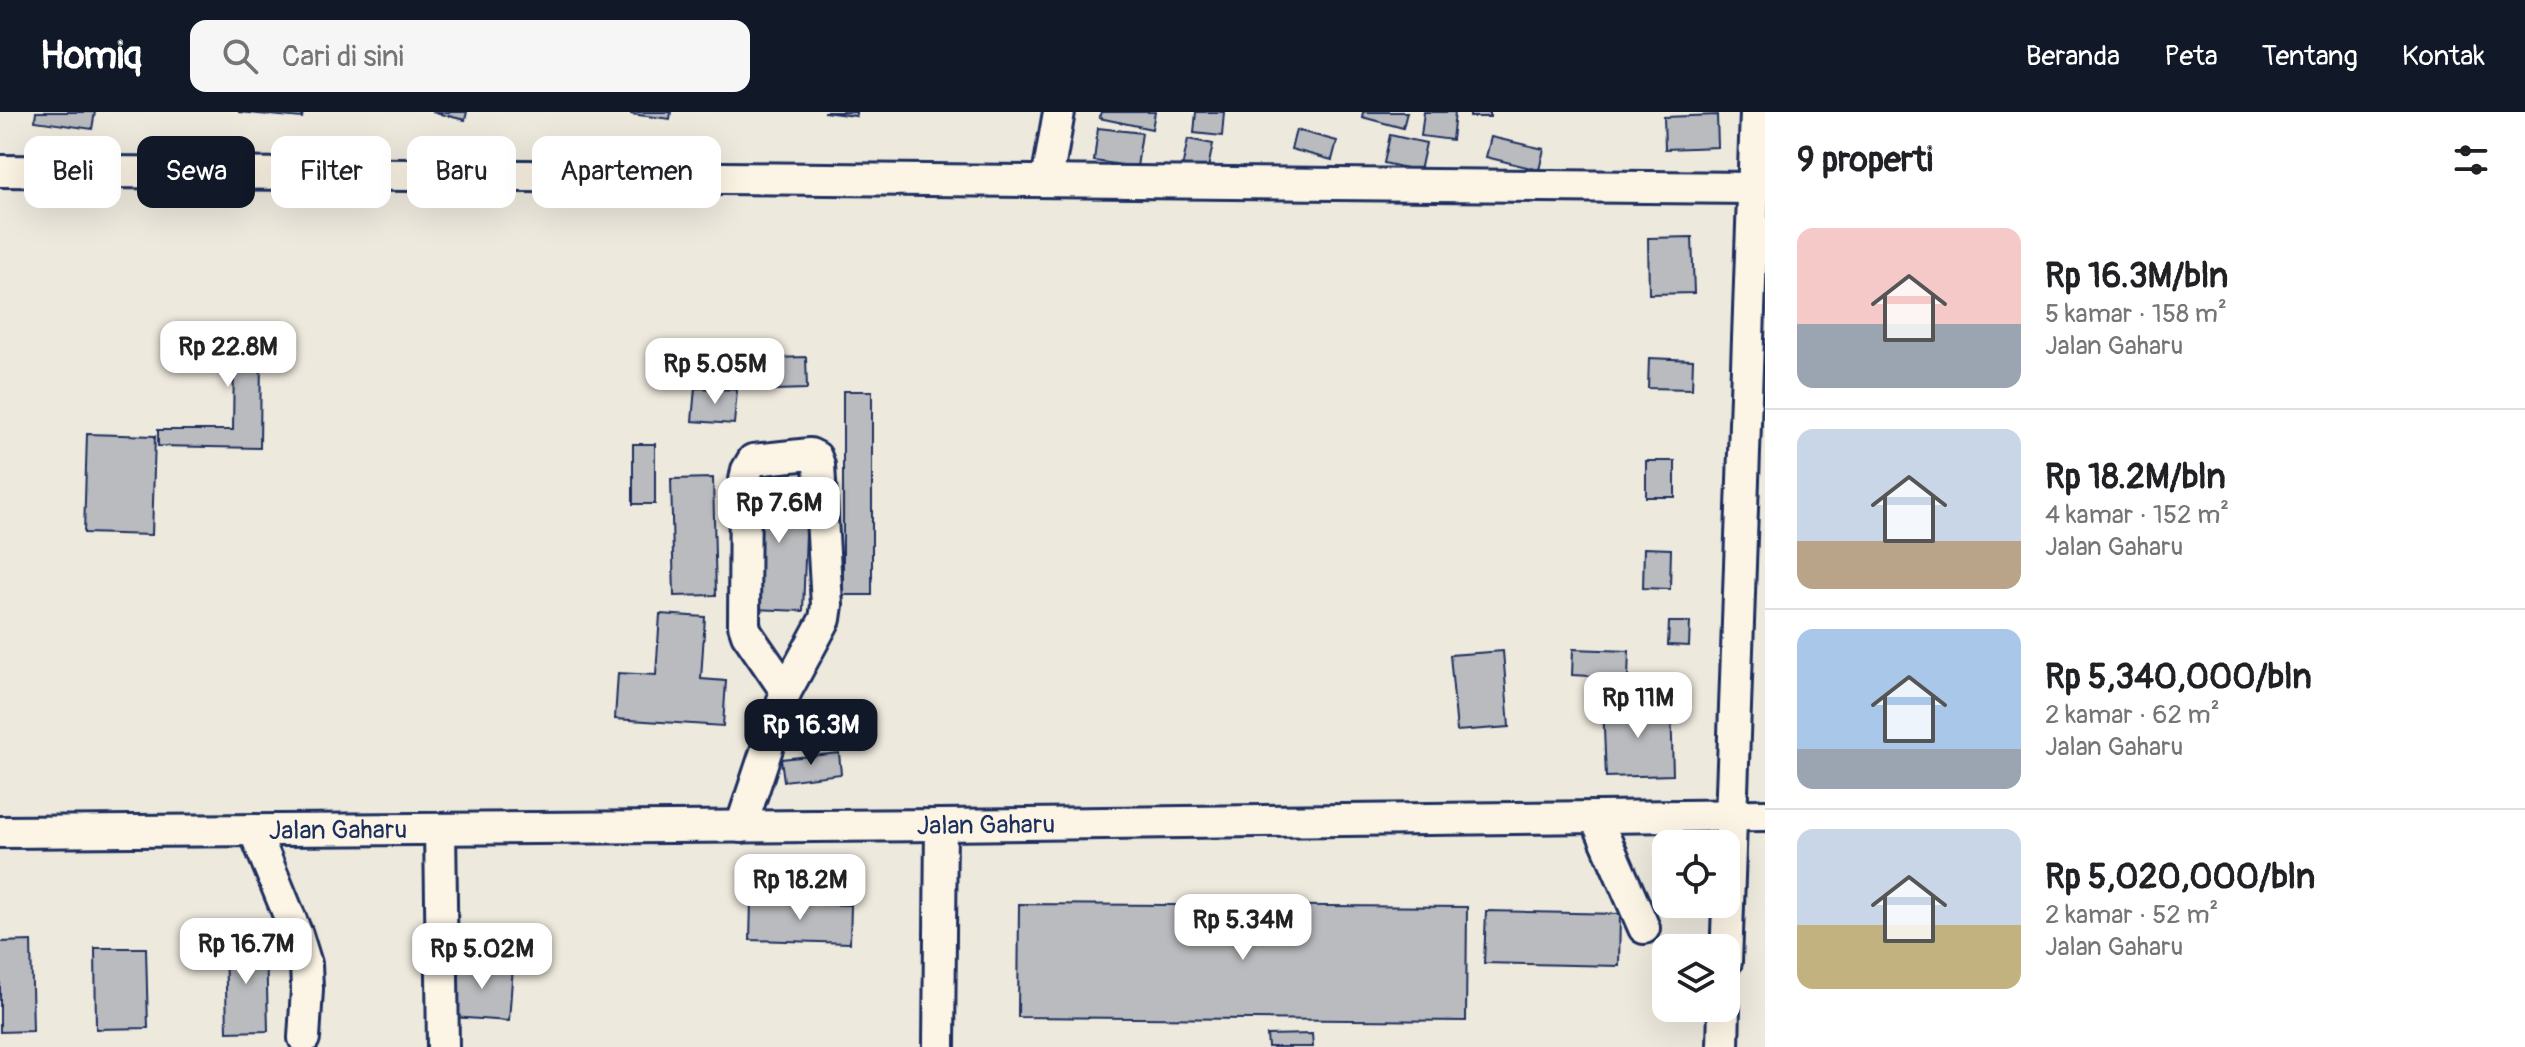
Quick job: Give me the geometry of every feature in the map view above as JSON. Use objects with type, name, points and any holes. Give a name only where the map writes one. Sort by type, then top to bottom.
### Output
[{"type":"street","points":[[1047,181],[1059,112]]},
{"type":"street","points":[[1727,934],[1731,815],[1753,542],[1757,272],[1753,188],[1756,112]]},
{"type":"street","points":[[0,171],[1753,188]]},
{"type":"street","points":[[741,827],[786,691],[825,619],[827,605],[819,465],[816,457],[810,454],[753,460],[745,480],[744,625],[786,691]]},
{"type":"street","name":"Jalan Gaharu","points":[[0,832],[1765,815]]},
{"type":"street","points":[[1596,818],[1644,928]]},
{"type":"street","points":[[939,1047],[941,825]]},
{"type":"street","points":[[440,829],[443,1047]]},
{"type":"street","points":[[254,830],[306,964],[304,1038]]},
{"type":"street","points":[[1723,1047],[1724,1022]]},
{"type":"building","points":[[36,112],[95,112],[92,129],[35,121]]},
{"type":"building","points":[[238,112],[303,112],[302,118]]},
{"type":"building","points":[[432,112],[467,112],[465,120]]},
{"type":"building","points":[[631,112],[671,112],[670,119]]},
{"type":"building","points":[[824,112],[856,112],[856,116]]},
{"type":"building","points":[[1101,112],[1155,112],[1152,129],[1099,118]]},
{"type":"building","points":[[1196,112],[1224,112],[1222,136],[1194,133]]},
{"type":"building","points":[[1363,112],[1407,112],[1403,128],[1362,117]]},
{"type":"building","points":[[1424,112],[1455,112],[1452,140],[1421,136]]},
{"type":"building","points":[[1470,112],[1490,112],[1490,117],[1470,117]]},
{"type":"building","points":[[1717,115],[1718,147],[1665,149],[1664,117]]},
{"type":"building","points":[[1098,128],[1142,133],[1137,167],[1094,161]]},
{"type":"building","points":[[1296,130],[1337,141],[1332,160],[1291,149]]},
{"type":"building","points":[[1390,135],[1426,143],[1420,171],[1384,163]]},
{"type":"building","points":[[1491,137],[1544,149],[1539,170],[1486,157]]},
{"type":"building","points":[[1188,139],[1213,144],[1207,173],[1182,168]]},
{"type":"building","points":[[1692,237],[1694,293],[1649,294],[1648,238]]},
{"type":"building","points":[[196,325],[255,325],[255,352],[261,352],[260,448],[158,446],[158,430],[233,430],[234,358],[196,358]]},
{"type":"building","points":[[806,357],[807,389],[775,390],[774,358]]},
{"type":"building","points":[[1649,358],[1693,360],[1692,389],[1648,388]]},
{"type":"building","points":[[695,388],[737,390],[734,424],[692,421]]},
{"type":"building","points":[[843,391],[872,391],[872,595],[843,595]]},
{"type":"building","points":[[87,434],[155,436],[152,535],[84,533]]},
{"type":"building","points":[[633,444],[655,444],[655,504],[633,504]]},
{"type":"building","points":[[1646,461],[1675,461],[1675,497],[1646,497]]},
{"type":"building","points":[[713,478],[716,595],[674,596],[671,479]]},
{"type":"building","points":[[754,480],[808,481],[803,611],[750,609]]},
{"type":"building","points":[[1644,548],[1671,549],[1670,589],[1643,588]]},
{"type":"building","points":[[660,614],[705,617],[701,679],[726,681],[723,726],[615,719],[618,673],[656,675]]},
{"type":"building","points":[[1669,622],[1690,622],[1689,646],[1668,645]]},
{"type":"building","points":[[1573,649],[1629,651],[1628,678],[1572,675]]},
{"type":"building","points":[[1503,651],[1509,727],[1457,731],[1450,655]]},
{"type":"building","points":[[1671,703],[1673,775],[1606,777],[1603,705]]},
{"type":"building","points":[[839,753],[841,774],[784,781],[781,759]]},
{"type":"building","points":[[751,902],[851,905],[850,943],[750,940]]},
{"type":"building","points":[[1019,904],[1467,907],[1466,1021],[1018,1017]]},
{"type":"building","points":[[1486,911],[1620,914],[1619,966],[1484,963]]},
{"type":"building","points":[[31,941],[33,1031],[0,1032],[0,942]]},
{"type":"building","points":[[266,941],[268,1031],[227,1032],[225,942]]},
{"type":"building","points":[[95,948],[146,948],[148,1028],[96,1029]]},
{"type":"building","points":[[455,962],[513,966],[509,1021],[452,1017]]},
{"type":"building","points":[[1312,1034],[1313,1047],[1268,1047],[1267,1035]]}]
